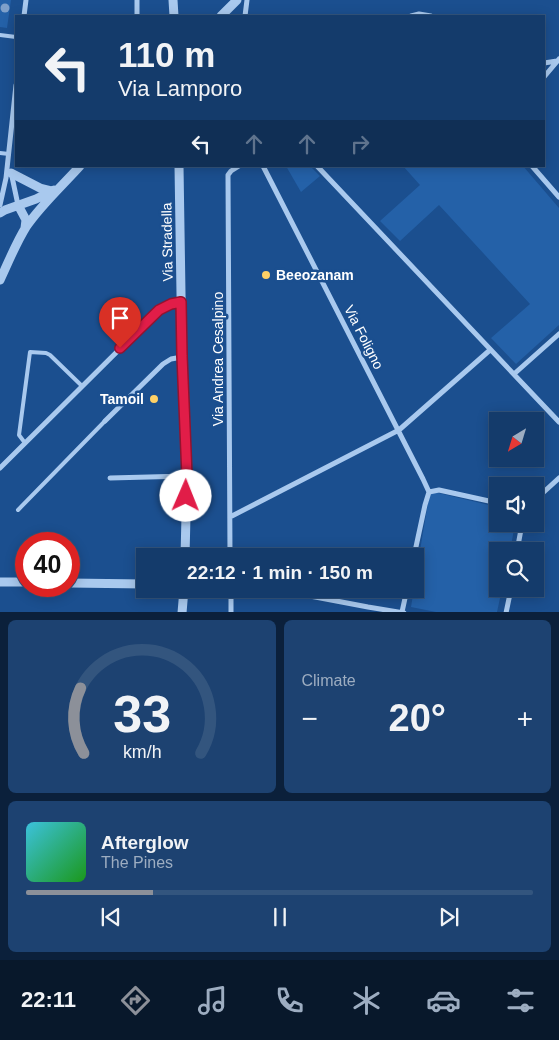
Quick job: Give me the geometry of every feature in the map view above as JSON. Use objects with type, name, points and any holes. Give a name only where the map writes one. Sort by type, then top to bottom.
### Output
[{"type":"street","points":[[24,15],[26,0]]},
{"type":"street","points":[[137,0],[137,15]]},
{"type":"street","points":[[174,0],[174,15]]},
{"type":"street","points":[[222,15],[237,0]]},
{"type":"street","points":[[246,15],[248,0]]},
{"type":"street","points":[[545,63],[558,60]]},
{"type":"street","points":[[545,76],[558,60]]},
{"type":"street","points":[[0,213],[4,207],[15,96]]},
{"type":"street","points":[[9,154],[11,173],[20,209],[26,220],[24,230]]},
{"type":"street","points":[[0,280],[24,230],[40,209],[79,167]]},
{"type":"street","name":"Via Stradella","points":[[179,167],[182,356],[187,476],[185,548]]},
{"type":"street","name":"Via Andrea Cesalpino","points":[[230,548],[228,175],[231,170],[236,167]]},
{"type":"street","name":"Via Foligno","points":[[264,167],[424,479],[428,492]]},
{"type":"street","points":[[318,167],[559,422]]},
{"type":"street","points":[[533,167],[559,197]]},
{"type":"street","points":[[11,173],[40,188],[52,191]]},
{"type":"street","points":[[4,207],[20,209],[62,185]]},
{"type":"street","points":[[0,468],[159,310],[171,304],[181,302]]},
{"type":"street","points":[[514,374],[559,334]]},
{"type":"street","points":[[230,517],[399,430],[490,350]]},
{"type":"street","points":[[105,421],[163,364],[171,359],[182,356]]},
{"type":"street","points":[[110,478],[187,476]]},
{"type":"street","points":[[544,492],[559,478]]},
{"type":"street","points":[[416,548],[428,492],[440,490],[489,501]]},
{"type":"street","points":[[0,582],[15,582]]},
{"type":"street","points":[[80,583],[136,584]]},
{"type":"street","points":[[506,612],[509,597]]},
{"type":"street","points":[[182,612],[183,598]]},
{"type":"street","points":[[230,598],[231,612]]},
{"type":"street","points":[[320,598],[403,612],[405,598]]},
{"type":"lane","points":[[0,35],[15,37]]},
{"type":"lane","points":[[0,153],[9,154]]},
{"type":"lane","points":[[25,443],[19,436],[30,352],[50,355],[82,386]]},
{"type":"lane","points":[[18,510],[105,421]]},
{"type":"shaded area","points":[[0,0],[11,0],[7,28],[0,27]]},
{"type":"shaded area","points":[[287,167],[311,167],[320,176],[301,192]]},
{"type":"shaded area","points":[[404,167],[524,167],[559,208],[559,325],[516,364],[491,338],[530,304],[439,205],[400,241],[380,221],[420,185]]},
{"type":"shaded area","points":[[430,491],[489,505],[489,532],[514,532],[512,542],[489,542],[489,597],[500,597],[497,612],[436,612],[411,607],[412,598],[424,598],[424,548],[420,548]]},
{"type":"place","name":"Beeozanam","points":[[266,275]]},
{"type":"place","name":"Tamoil","points":[[154,399]]},
{"type":"route","points":[[120,348],[159,310],[165,306],[181,302],[187,476],[186,496]]}]
